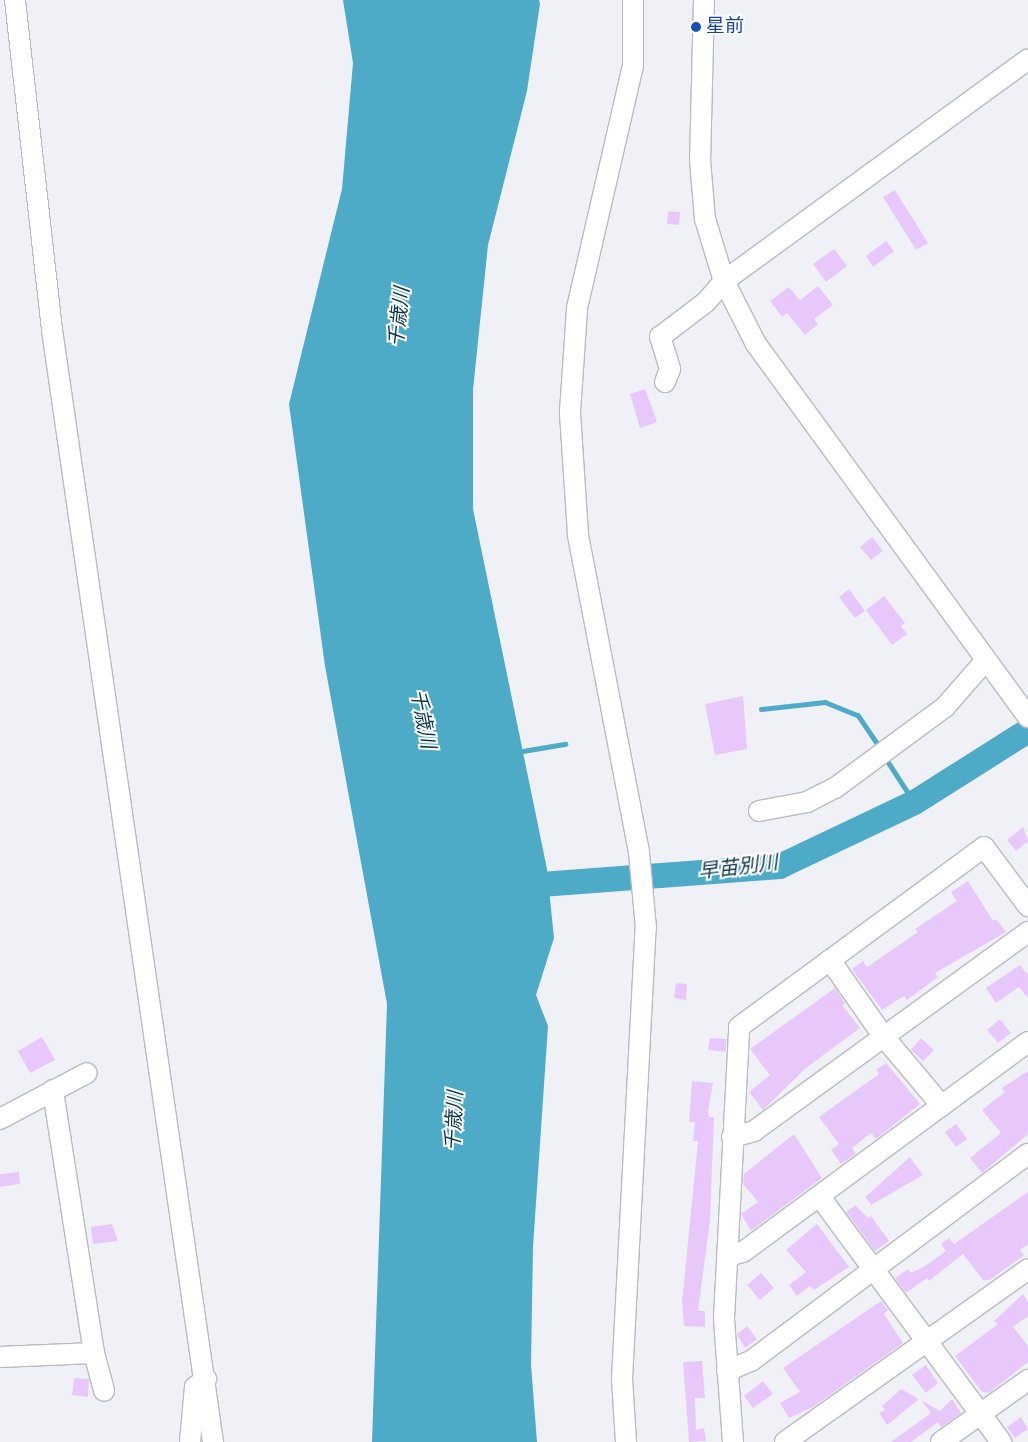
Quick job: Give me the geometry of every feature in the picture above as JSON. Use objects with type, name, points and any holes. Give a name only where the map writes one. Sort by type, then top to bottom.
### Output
[{"type":"street","points":[[15,0],[52,330],[206,1379],[213,1442]]},
{"type":"street","points":[[626,1442],[622,1379],[646,928],[639,852],[578,534],[570,412],[577,308],[633,65],[633,0]]},
{"type":"street","points":[[704,0],[700,160],[706,219],[724,281],[756,344],[1028,717]]},
{"type":"street","points":[[665,382],[670,369],[660,337],[706,302],[724,281],[1028,59]]},
{"type":"street","points":[[759,811],[807,802],[847,779],[945,707],[991,668]]},
{"type":"street","points":[[733,1442],[727,1371],[727,1256],[738,1027],[984,848],[1028,906]]},
{"type":"street","points":[[732,1137],[754,1131],[1028,932]]},
{"type":"street","points":[[830,960],[884,1037],[942,1106]]},
{"type":"street","points":[[727,1256],[743,1252],[1028,1042]]},
{"type":"street","points":[[0,1119],[86,1073]]},
{"type":"street","points":[[53,1090],[94,1353],[104,1391]]},
{"type":"street","points":[[727,1371],[751,1361],[872,1268],[1028,1154]]},
{"type":"street","points":[[820,1197],[1001,1442]]},
{"type":"street","points":[[785,1442],[1028,1269]]},
{"type":"street","points":[[1,1353],[94,1353]]},
{"type":"street","points":[[190,1442],[195,1387],[206,1379]]},
{"type":"street","points":[[941,1442],[1028,1380]]},
{"type":"water","name":"千歳川","points":[[343,0],[539,0],[540,4],[527,91],[488,245],[473,390],[473,509],[547,869],[554,938],[536,995],[548,1026],[533,1247],[531,1364],[537,1442],[372,1442],[387,1004],[325,666],[289,404],[342,189],[353,63]]},
{"type":"building","points":[[895,190],[928,243],[916,250],[883,197]]},
{"type":"building","points":[[668,211],[680,212],[679,225],[667,224]]},
{"type":"building","points":[[886,241],[894,251],[873,267],[866,256]]},
{"type":"building","points":[[834,249],[847,266],[826,282],[813,264]]},
{"type":"building","points":[[818,286],[833,305],[814,319],[818,324],[805,335],[787,313],[782,317],[770,301],[789,287],[800,300]]},
{"type":"building","points":[[645,389],[657,422],[640,428],[630,394]]},
{"type":"building","points":[[872,537],[883,551],[871,560],[860,547]]},
{"type":"building","points":[[849,589],[865,611],[855,618],[839,597]]},
{"type":"building","points":[[884,596],[905,623],[901,626],[907,634],[892,645],[866,610]]},
{"type":"building","points":[[743,696],[747,749],[715,755],[705,704]]},
{"type":"building","points":[[1023,827],[1028,841],[1016,851],[1007,840]]},
{"type":"building","points":[[968,881],[993,921],[996,919],[1006,932],[935,973],[938,977],[907,1000],[904,996],[882,1010],[852,969],[863,961],[867,967],[918,932],[915,929],[957,901],[951,892]]},
{"type":"building","points":[[1020,965],[1028,975],[1028,998],[1019,987],[996,1003],[986,988]]},
{"type":"building","points":[[676,983],[687,984],[686,1000],[674,998]]},
{"type":"building","points":[[835,988],[845,1003],[842,1005],[860,1028],[806,1068],[763,1110],[749,1092],[770,1075],[750,1049]]},
{"type":"building","points":[[1000,1019],[1011,1033],[998,1043],[987,1030]]},
{"type":"building","points":[[42,1037],[55,1060],[30,1073],[18,1051]]},
{"type":"building","points":[[710,1038],[726,1039],[726,1052],[708,1050]]},
{"type":"building","points":[[921,1038],[934,1050],[923,1061],[911,1050]]},
{"type":"building","points":[[886,1063],[920,1104],[876,1139],[871,1133],[852,1148],[856,1154],[841,1164],[831,1150],[839,1144],[819,1117],[879,1074],[876,1070]]},
{"type":"building","points":[[1028,1071],[1028,1134],[982,1173],[970,1158],[1001,1133],[982,1110],[1005,1092],[1002,1088]]},
{"type":"building","points":[[692,1081],[713,1083],[708,1110],[709,1117],[714,1117],[710,1220],[698,1311],[705,1311],[705,1327],[684,1326],[682,1303],[698,1141],[693,1141],[695,1122],[689,1122]]},
{"type":"building","points":[[956,1124],[967,1139],[956,1147],[945,1132]]},
{"type":"building","points":[[794,1134],[822,1178],[751,1231],[741,1214],[758,1202],[743,1184],[744,1174]]},
{"type":"building","points":[[910,1157],[923,1175],[871,1205],[865,1197]]},
{"type":"building","points":[[19,1172],[20,1184],[0,1187],[0,1174]]},
{"type":"building","points":[[1028,1192],[1028,1244],[1020,1250],[1024,1255],[990,1280],[983,1280],[963,1254],[929,1281],[927,1278],[906,1293],[895,1278],[908,1269],[911,1273],[925,1266],[946,1251],[941,1244],[949,1238],[954,1244]]},
{"type":"building","points":[[855,1205],[868,1218],[871,1216],[889,1241],[875,1251],[846,1212]]},
{"type":"building","points":[[112,1224],[118,1241],[93,1244],[91,1227]]},
{"type":"building","points":[[817,1224],[849,1267],[814,1290],[810,1286],[797,1296],[789,1285],[806,1272],[786,1250]]},
{"type":"building","points":[[761,1273],[774,1288],[760,1300],[747,1285]]},
{"type":"building","points":[[1023,1294],[1028,1302],[1028,1316],[1013,1327],[1028,1346],[1028,1362],[989,1393],[982,1392],[955,1356],[998,1324],[994,1321]]},
{"type":"building","points":[[881,1301],[888,1310],[884,1314],[903,1343],[813,1407],[789,1418],[780,1403],[800,1392],[783,1368]]},
{"type":"building","points":[[747,1326],[757,1339],[745,1348],[737,1334]]},
{"type":"building","points":[[702,1361],[705,1398],[695,1398],[696,1430],[704,1428],[706,1441],[689,1442],[683,1362]]},
{"type":"building","points":[[926,1365],[938,1383],[926,1393],[912,1375]]},
{"type":"building","points":[[74,1378],[89,1379],[88,1397],[72,1395]]},
{"type":"building","points":[[763,1381],[773,1394],[753,1408],[744,1396]]},
{"type":"building","points":[[901,1389],[919,1399],[887,1425],[879,1413],[885,1410],[882,1406]]},
{"type":"building","points":[[952,1399],[961,1413],[953,1419],[941,1427],[938,1422],[911,1442],[891,1442],[931,1413],[921,1400],[940,1411]]},
{"type":"building","points":[[1021,1417],[1028,1429],[1015,1438],[1007,1427]]},
{"type":"waterway","points":[[761,709],[825,702],[858,715],[880,748]]},
{"type":"waterway","name":"早苗別川","points":[[514,886],[779,866],[914,802],[1028,730]]},
{"type":"waterway","points":[[517,752],[565,744]]},
{"type":"waterway","points":[[885,757],[914,802]]},
{"type":"place","name":"星前","points":[[696,27]]}]
